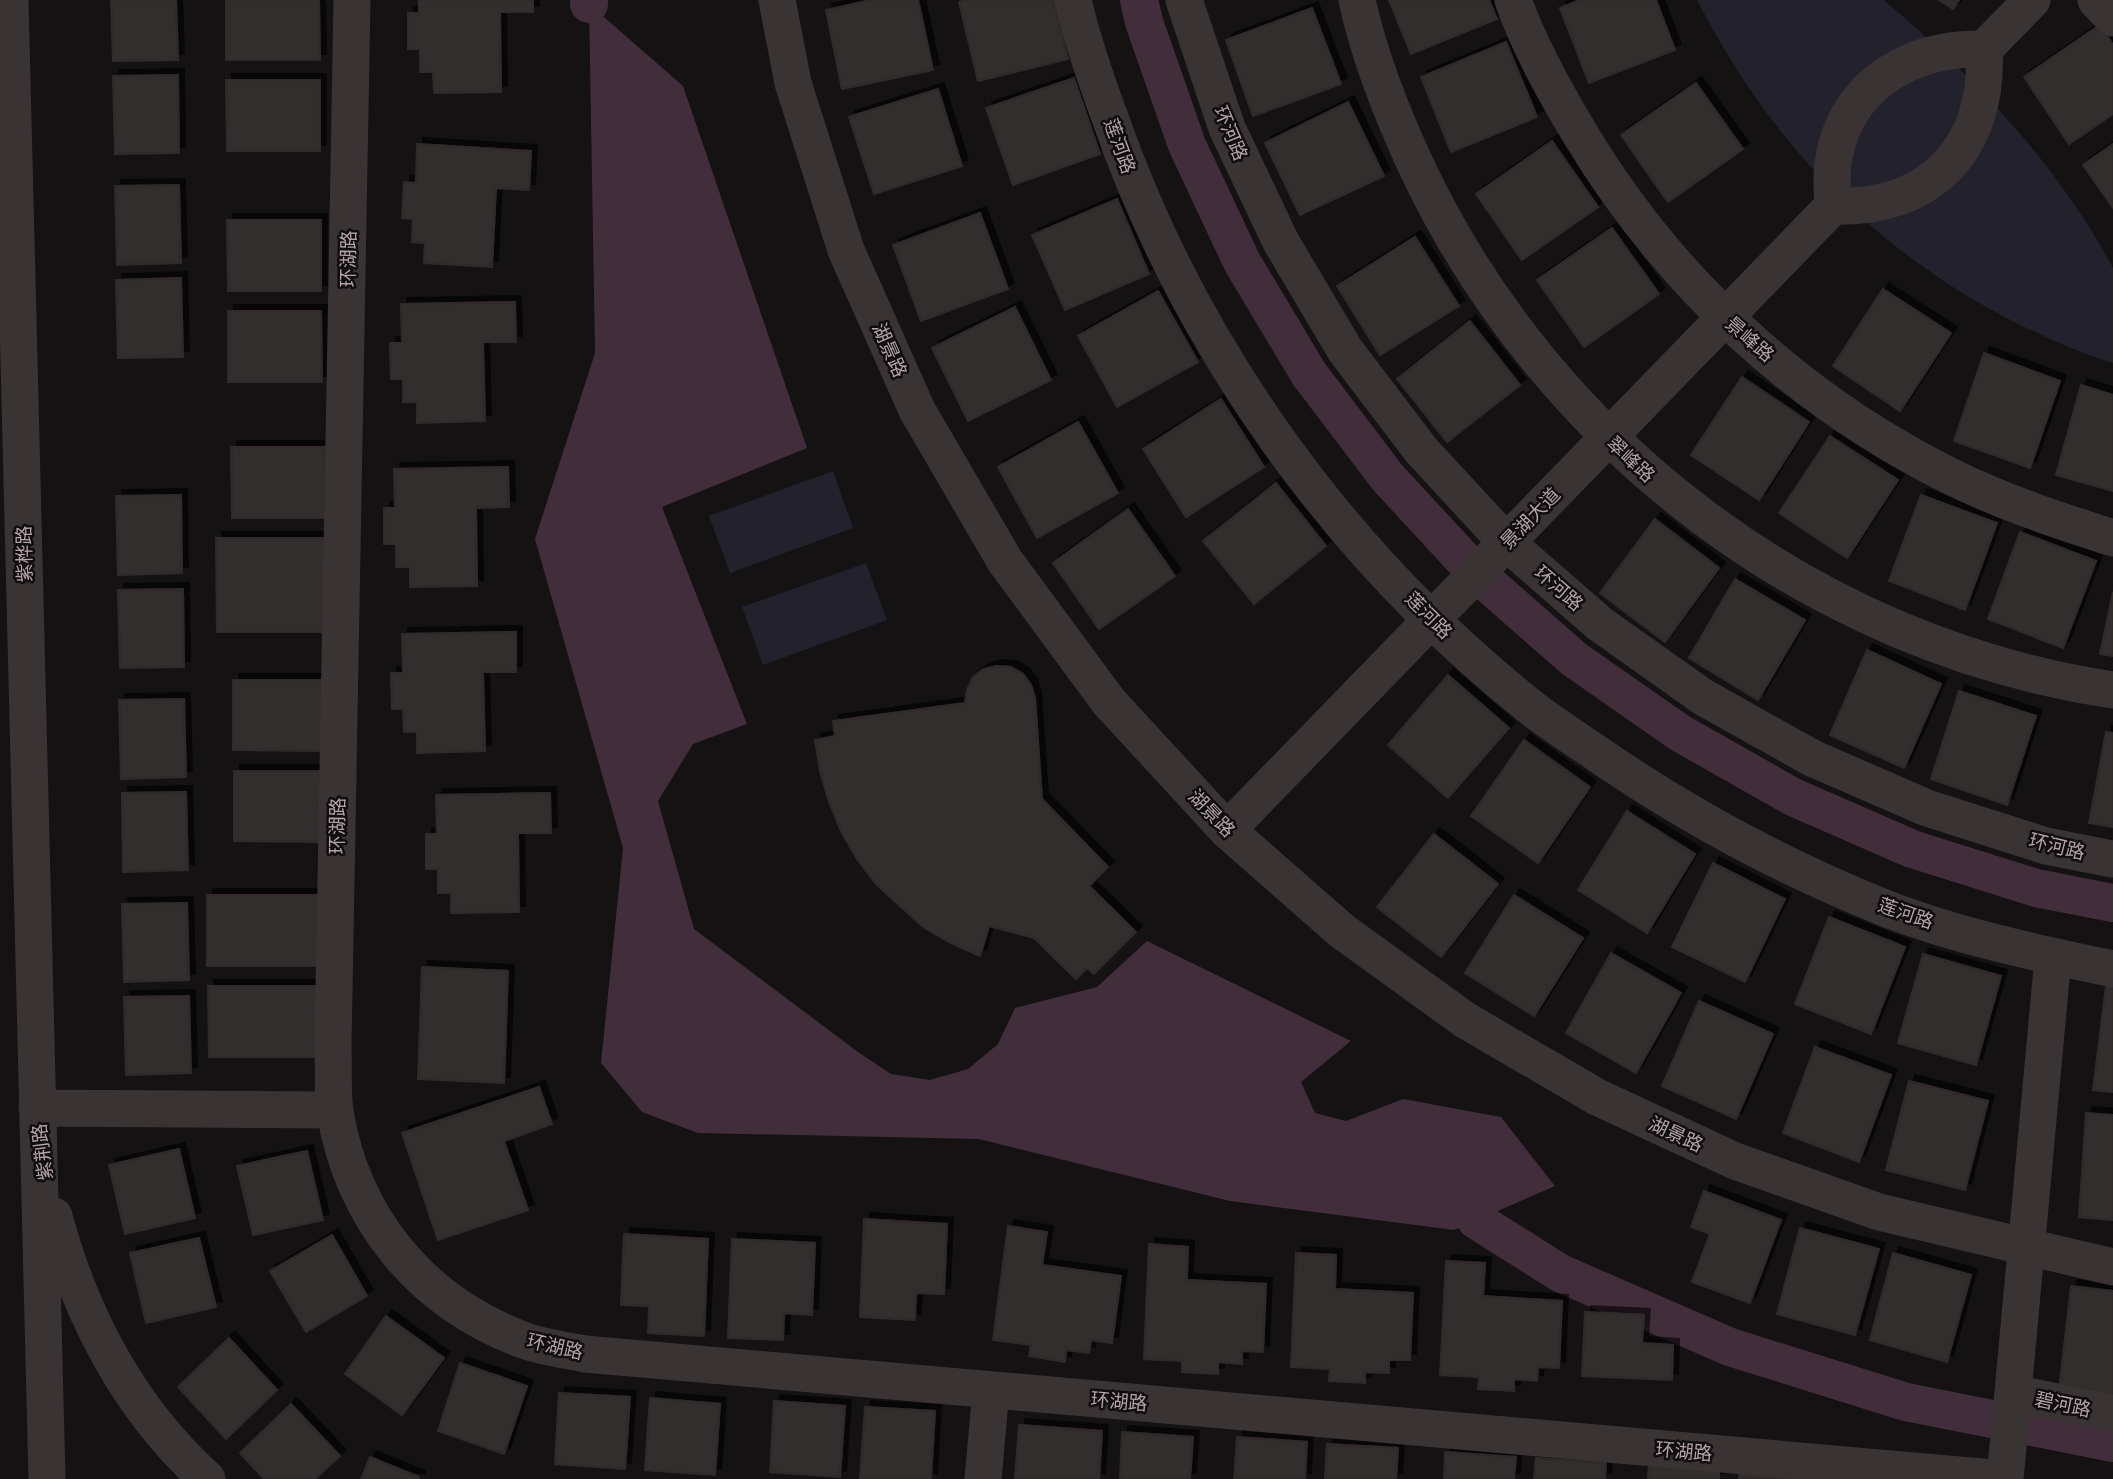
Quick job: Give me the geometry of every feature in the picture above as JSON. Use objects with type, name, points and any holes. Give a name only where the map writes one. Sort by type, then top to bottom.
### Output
[{"type":"street","name":"紫桦路","points":[[10,0],[37,1108]]},
{"type":"street","name":"环湖路","points":[[352,0],[333,1047],[335,1110],[350,1171],[378,1227],[418,1276],[468,1314],[524,1341],[585,1354],[2005,1479]]},
{"type":"street","name":"湖景路","points":[[777,0],[793,83],[846,250],[917,410],[1005,561],[1021,583],[1109,702],[1227,830],[1353,939],[1465,1020],[1597,1097],[1735,1161],[1866,1207],[2113,1267]]},
{"type":"street","name":"莲河路","points":[[1073,0],[1082,40],[1127,169],[1185,293],[1272,432],[1338,519],[1431,620],[1534,710],[1646,788],[1765,855],[1890,910],[2020,951],[2113,969]]},
{"type":"street","name":"环河路","points":[[1184,0],[1227,128],[1280,242],[1345,350],[1421,450],[1506,542],[1600,625],[1703,697],[1812,758],[1927,808],[2046,846],[2113,859]]},
{"type":"street","name":"翠峰路","points":[[1357,0],[1381,79],[1406,146],[1437,210],[1514,331],[1559,386],[1608,438],[1661,486],[1717,529],[1777,569],[1840,603],[1904,632],[1972,657],[2040,676],[2113,690]]},
{"type":"street","name":"景峰路","points":[[1513,0],[1557,95],[1605,175],[1661,250],[1724,317],[1794,378],[1869,431],[1950,477],[2035,513],[2113,538]]},
{"type":"street","points":[[1984,50],[1959,49],[1910,61],[1888,73],[1870,90],[1854,109],[1834,155],[1831,181],[1833,206],[1857,207],[1906,194],[1928,182],[1947,165],[1969,135],[1983,100],[1986,75],[1984,50],[2032,0]]},
{"type":"street","points":[[2096,0],[2113,19]]},
{"type":"street","name":"景湖大道","points":[[1227,830],[1833,206]]},
{"type":"street","points":[[2005,1479],[2053,957]]},
{"type":"street","points":[[37,1108],[335,1110]]},
{"type":"street","name":"紫荆路","points":[[37,1108],[47,1479]]},
{"type":"street","name":"紫荆路","points":[[37,1108],[46,1186],[65,1261],[96,1333],[136,1400],[186,1460],[206,1479]]},
{"type":"street","points":[[983,1479],[991,1390]]},
{"type":"street","name":"碧河路","points":[[2013,1393],[2113,1414]]},
{"type":"shaded area","points":[[1697,0],[1884,0],[1949,59],[2011,123],[2091,229],[2113,268],[2113,363],[2043,336],[1968,296],[1919,264],[1874,228],[1832,189],[1793,147],[1726,52]]},
{"type":"shaded area","points":[[589,4],[683,86],[807,448],[662,507],[747,724],[693,744],[658,801],[694,929],[891,1074],[930,1080],[968,1069],[998,1044],[1015,1008],[1097,987],[1147,941],[1351,1041],[1301,1082],[1315,1113],[1346,1121],[1403,1099],[1501,1117],[1555,1186],[1454,1230],[1230,1201],[979,1139],[698,1133],[642,1112],[601,1063],[623,848],[535,539],[595,353]]},
{"type":"shaded area","points":[[833,471],[853,528],[730,573],[709,516]]},
{"type":"shaded area","points":[[866,563],[887,620],[763,665],[742,607]]},
{"type":"building","points":[[111,0],[176,0],[178,60],[113,61]]},
{"type":"building","points":[[226,0],[319,0],[320,60],[226,60]]},
{"type":"building","points":[[419,0],[533,0],[533,12],[500,12],[501,92],[434,93],[433,72],[420,72],[420,49],[408,49],[408,13],[419,13]]},
{"type":"building","points":[[871,0],[918,0],[933,70],[842,89],[826,10]]},
{"type":"building","points":[[1054,0],[1068,59],[978,81],[959,2]]},
{"type":"building","points":[[1389,0],[1489,0],[1497,19],[1411,54]]},
{"type":"building","points":[[1580,0],[1656,0],[1675,50],[1589,83],[1560,8]]},
{"type":"building","points":[[1939,0],[1959,0],[1953,9]]},
{"type":"building","points":[[1312,8],[1341,84],[1253,116],[1226,40]]},
{"type":"building","points":[[2100,25],[2113,45],[2113,114],[2069,144],[2024,77]]},
{"type":"building","points":[[1506,42],[1537,117],[1451,152],[1421,77]]},
{"type":"building","points":[[178,75],[179,153],[115,154],[113,76]]},
{"type":"building","points":[[1074,78],[1100,154],[1013,185],[986,108]]},
{"type":"building","points":[[226,80],[320,80],[320,151],[227,151]]},
{"type":"building","points":[[1696,83],[1743,149],[1668,202],[1621,135]]},
{"type":"building","points":[[938,89],[962,166],[874,194],[849,117]]},
{"type":"building","points":[[1348,102],[1384,176],[1300,215],[1265,143]]},
{"type":"building","points":[[1552,141],[1598,207],[1522,260],[1476,194]]},
{"type":"building","points":[[417,144],[531,151],[529,190],[496,188],[492,267],[424,263],[425,243],[412,242],[413,219],[402,218],[404,182],[416,183]]},
{"type":"building","points":[[2113,144],[2113,208],[2083,165]]},
{"type":"building","points":[[179,185],[181,263],[117,265],[115,186]]},
{"type":"building","points":[[1117,199],[1149,274],[1065,310],[1032,235]]},
{"type":"building","points":[[980,213],[1008,289],[921,321],[893,245]]},
{"type":"building","points":[[227,220],[321,220],[321,291],[228,291]]},
{"type":"building","points":[[1612,228],[1659,294],[1584,347],[1537,280]]},
{"type":"building","points":[[1415,237],[1459,306],[1380,355],[1337,286]]},
{"type":"building","points":[[181,278],[183,357],[118,358],[116,280]]},
{"type":"building","points":[[1883,289],[1951,333],[1900,411],[1833,366]]},
{"type":"building","points":[[1158,291],[1198,362],[1117,407],[1078,336]]},
{"type":"building","points":[[515,302],[516,342],[483,342],[485,421],[417,423],[417,402],[403,402],[403,379],[391,379],[390,343],[402,343],[401,304]]},
{"type":"building","points":[[1015,307],[1051,380],[968,421],[932,348]]},
{"type":"building","points":[[228,311],[321,311],[322,382],[228,382]]},
{"type":"building","points":[[1470,321],[1520,385],[1447,442],[1397,379]]},
{"type":"building","points":[[1984,353],[2060,381],[2030,468],[1954,441]]},
{"type":"building","points":[[1742,377],[1809,422],[1759,500],[1691,455]]},
{"type":"building","points":[[2081,385],[2113,395],[2113,491],[2056,475]]},
{"type":"building","points":[[1221,399],[1264,467],[1186,517],[1143,449]]},
{"type":"building","points":[[1078,422],[1118,493],[1037,538],[998,467]]},
{"type":"building","points":[[1830,436],[1898,480],[1847,558],[1779,513]]},
{"type":"building","points":[[231,447],[325,447],[326,518],[232,518]]},
{"type":"building","points":[[508,467],[509,507],[476,508],[477,586],[410,587],[410,567],[396,567],[396,544],[384,544],[384,508],[395,508],[394,469]]},
{"type":"building","points":[[1276,483],[1326,546],[1254,604],[1203,541]]},
{"type":"building","points":[[181,495],[182,573],[118,575],[116,496]]},
{"type":"building","points":[[1921,495],[1997,523],[1965,610],[1889,581]]},
{"type":"building","points":[[1128,509],[1175,576],[1099,629],[1053,563]]},
{"type":"building","points":[[1655,519],[1719,568],[1665,642],[1600,593]]},
{"type":"building","points":[[2020,532],[2096,561],[2063,648],[1988,619]]},
{"type":"building","points":[[216,538],[325,538],[326,632],[217,632]]},
{"type":"building","points":[[1735,579],[1805,620],[1758,700],[1689,658]]},
{"type":"building","points":[[183,589],[184,667],[120,668],[118,590]]},
{"type":"building","points":[[2113,592],[2113,656],[2100,654]]},
{"type":"building","points":[[516,632],[516,672],[483,672],[485,751],[417,753],[417,732],[404,732],[403,709],[392,709],[391,673],[403,673],[402,634]]},
{"type":"building","points":[[1867,650],[1941,684],[1904,768],[1830,735]]},
{"type":"building","points":[[1011,667],[1023,674],[1031,685],[1035,698],[1042,799],[1108,867],[1089,886],[1136,932],[1094,974],[1087,968],[1076,979],[1034,938],[989,926],[980,956],[923,927],[876,884],[857,859],[829,802],[815,740],[835,736],[833,721],[965,703],[973,677],[984,669]]},
{"type":"building","points":[[1448,675],[1509,728],[1448,798],[1388,745]]},
{"type":"building","points":[[233,680],[327,680],[327,751],[233,750]]},
{"type":"building","points":[[1959,691],[2036,716],[2007,805],[1931,779]]},
{"type":"building","points":[[184,699],[186,777],[121,779],[119,700]]},
{"type":"building","points":[[2106,732],[2113,733],[2113,827],[2089,823]]},
{"type":"building","points":[[1524,740],[1590,787],[1538,863],[1471,816]]},
{"type":"building","points":[[234,771],[327,771],[328,842],[234,841]]},
{"type":"building","points":[[186,792],[188,870],[123,872],[122,793]]},
{"type":"building","points":[[550,793],[551,833],[518,833],[519,912],[451,913],[451,893],[438,893],[438,869],[426,869],[426,834],[437,834],[436,795]]},
{"type":"building","points":[[1627,811],[1695,854],[1647,933],[1578,890]]},
{"type":"building","points":[[1434,834],[1498,884],[1441,957],[1377,907]]},
{"type":"building","points":[[1713,863],[1785,899],[1745,982],[1672,947]]},
{"type":"building","points":[[207,895],[320,895],[320,966],[207,966]]},
{"type":"building","points":[[1514,895],[1583,938],[1534,1016],[1465,973]]},
{"type":"building","points":[[187,903],[189,980],[124,982],[122,904]]},
{"type":"building","points":[[1829,917],[1905,947],[1871,1034],[1795,1004]]},
{"type":"building","points":[[1611,953],[1681,993],[1636,1073],[1566,1033]]},
{"type":"building","points":[[1923,954],[2001,976],[1976,1065],[1898,1043]]},
{"type":"building","points":[[422,967],[508,971],[504,1083],[418,1079]]},
{"type":"building","points":[[208,986],[321,986],[321,1057],[209,1057]]},
{"type":"building","points":[[2106,986],[2113,987],[2113,1092],[2093,1090]]},
{"type":"building","points":[[189,996],[191,1073],[126,1075],[124,997]]},
{"type":"building","points":[[1699,1001],[1773,1034],[1736,1119],[1662,1086]]},
{"type":"building","points":[[1815,1047],[1891,1075],[1859,1162],[1783,1133]]},
{"type":"building","points":[[1909,1081],[1988,1101],[1965,1190],[1886,1170]]},
{"type":"building","points":[[539,1087],[552,1124],[504,1141],[528,1210],[438,1240],[402,1133]]},
{"type":"building","points":[[2086,1113],[2113,1115],[2113,1220],[2079,1217]]},
{"type":"building","points":[[179,1149],[195,1218],[125,1234],[109,1165]]},
{"type":"building","points":[[307,1151],[323,1220],[253,1235],[237,1166]]},
{"type":"building","points":[[1704,1191],[1781,1220],[1750,1303],[1692,1282],[1710,1234],[1691,1227]]},
{"type":"building","points":[[864,1219],[947,1224],[944,1294],[916,1293],[915,1320],[860,1317]]},
{"type":"building","points":[[1008,1226],[1047,1232],[1042,1265],[1121,1276],[1112,1343],[1091,1340],[1089,1353],[1066,1350],[1065,1362],[1029,1356],[1031,1345],[993,1340]]},
{"type":"building","points":[[1800,1228],[1879,1249],[1855,1335],[1777,1314]]},
{"type":"building","points":[[624,1234],[708,1239],[704,1336],[648,1333],[649,1306],[621,1305]]},
{"type":"building","points":[[332,1235],[367,1296],[306,1332],[270,1271]]},
{"type":"building","points":[[199,1238],[216,1307],[146,1323],[130,1253]]},
{"type":"building","points":[[732,1239],[815,1243],[812,1315],[784,1313],[783,1340],[728,1338]]},
{"type":"building","points":[[1149,1244],[1188,1247],[1187,1280],[1266,1284],[1263,1352],[1242,1351],[1242,1364],[1218,1362],[1218,1374],[1182,1372],[1182,1361],[1144,1359]]},
{"type":"building","points":[[1296,1253],[1336,1255],[1335,1289],[1413,1293],[1410,1360],[1389,1360],[1389,1373],[1365,1372],[1365,1383],[1329,1381],[1330,1369],[1291,1367]]},
{"type":"building","points":[[1893,1253],[1971,1275],[1947,1362],[1870,1340]]},
{"type":"building","points":[[1446,1261],[1485,1263],[1483,1296],[1562,1301],[1559,1368],[1538,1367],[1537,1381],[1514,1379],[1514,1391],[1478,1389],[1479,1377],[1440,1375]]},
{"type":"building","points":[[2071,1286],[2113,1291],[2113,1396],[2059,1390]]},
{"type":"building","points":[[1585,1312],[1644,1315],[1642,1343],[1673,1345],[1672,1380],[1582,1376]]},
{"type":"building","points":[[386,1316],[444,1358],[402,1415],[345,1374]]},
{"type":"building","points":[[229,1338],[277,1390],[226,1439],[178,1387]]},
{"type":"building","points":[[460,1363],[527,1386],[504,1454],[438,1431]]},
{"type":"building","points":[[559,1393],[630,1397],[625,1469],[555,1464]]},
{"type":"building","points":[[650,1398],[720,1404],[715,1475],[645,1470]]},
{"type":"building","points":[[774,1401],[845,1406],[840,1477],[770,1472]]},
{"type":"building","points":[[291,1404],[340,1456],[315,1479],[264,1479],[240,1453]]},
{"type":"building","points":[[865,1407],[935,1411],[931,1479],[860,1478]]},
{"type":"building","points":[[1019,1425],[1102,1431],[1099,1479],[1015,1479]]},
{"type":"building","points":[[1122,1432],[1193,1437],[1190,1479],[1120,1479]]},
{"type":"building","points":[[1237,1437],[1307,1442],[1305,1479],[1234,1479]]},
{"type":"building","points":[[1327,1444],[1398,1448],[1396,1479],[1325,1479]]},
{"type":"building","points":[[1445,1452],[1516,1457],[1514,1479],[1444,1479]]},
{"type":"building","points":[[370,1457],[419,1477],[419,1479],[361,1479]]},
{"type":"building","points":[[1536,1458],[1606,1463],[1605,1479],[1534,1479]]},
{"type":"building","points":[[1649,1464],[1719,1469],[1719,1479],[1648,1479]]},
{"type":"building","points":[[1739,1470],[1809,1479],[1739,1479]]},
{"type":"waterway","points":[[1139,0],[1144,22],[1187,145],[1242,262],[1309,374],[1388,478],[1476,573],[1574,659],[1680,733],[1793,797],[1912,849],[2036,888],[2113,903]]},
{"type":"waterway","points":[[1476,1220],[1560,1273],[1730,1347],[1906,1402],[2113,1443]]}]
